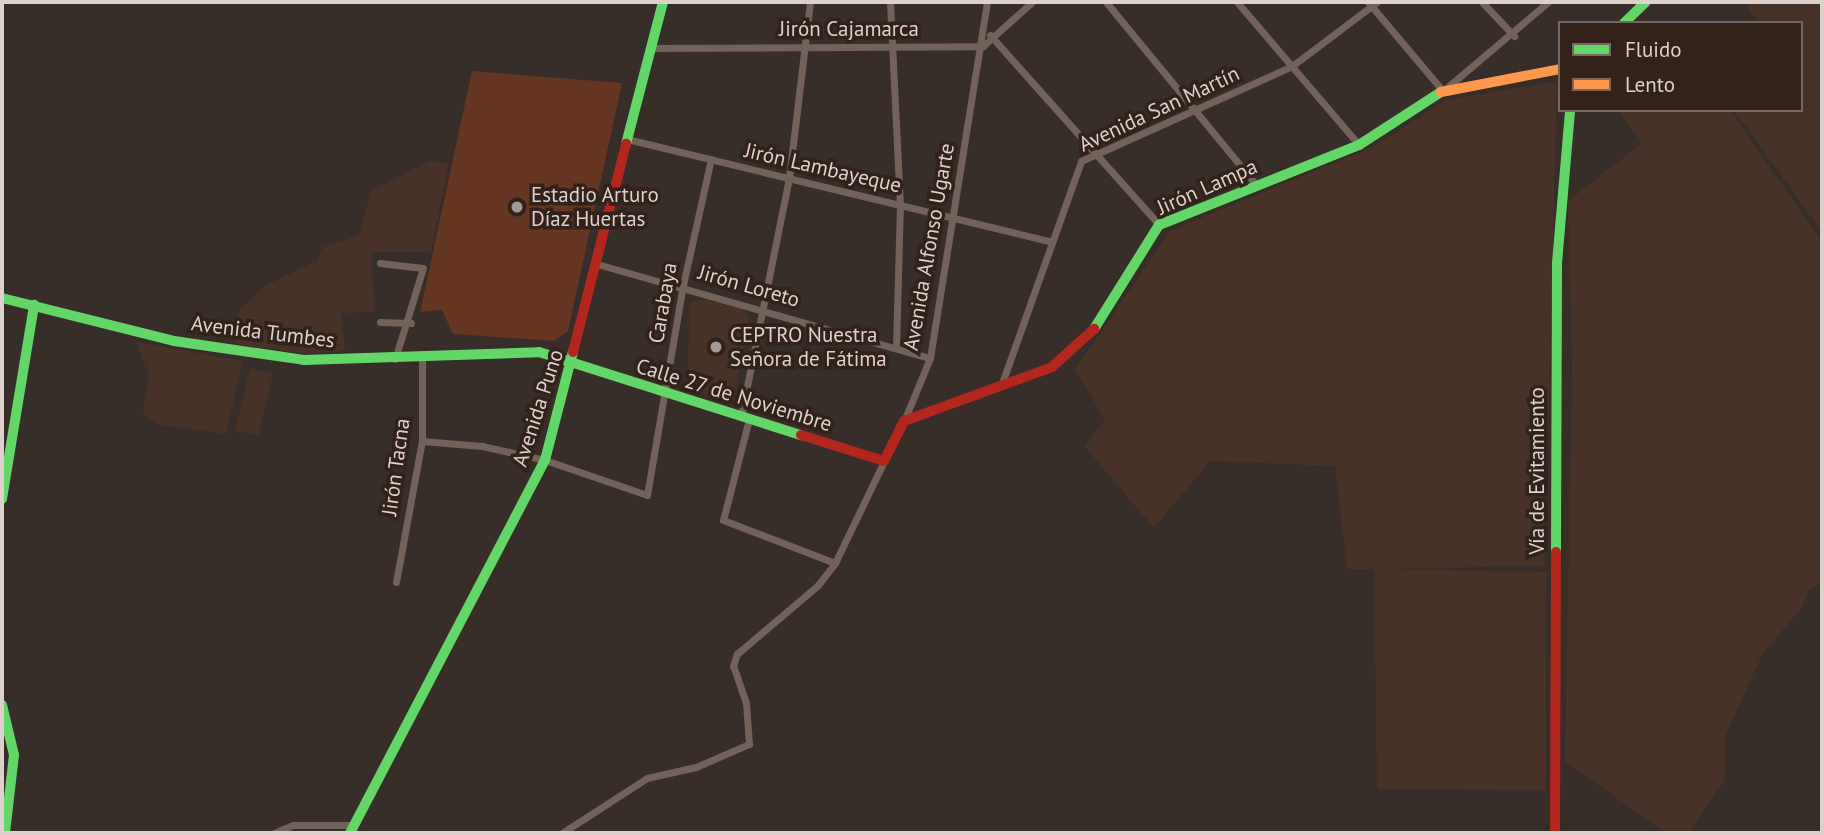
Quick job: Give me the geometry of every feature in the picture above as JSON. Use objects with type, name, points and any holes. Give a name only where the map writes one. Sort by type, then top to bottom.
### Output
[{"type":"main road","name":"Avenida Puno","points":[[351,829],[545,460],[574,364],[627,139],[663,2]]},
{"type":"main road","points":[[1626,21],[1647,2]]},
{"type":"main road","points":[[1443,91],[1558,69]]},
{"type":"main road","name":"Jirón Lampa","points":[[904,421],[1052,368],[1090,335],[1160,225],[1359,145],[1443,91]]},
{"type":"main road","name":"Vía de Evitamiento","points":[[1555,833],[1557,263],[1570,112]]},
{"type":"main road","points":[[2,298],[34,306],[2,499]]},
{"type":"main road","name":"Avenida Tumbes","points":[[34,306],[174,341],[286,358],[395,359],[539,352],[574,364]]},
{"type":"main road","name":"Calle 27 de Noviembre","points":[[574,364],[884,461]]},
{"type":"main road","name":"Avenida Alfonso Ugarte","points":[[884,461],[904,421]]},
{"type":"main road","points":[[2,705],[14,755],[5,833]]},
{"type":"street","points":[[810,2],[789,178],[763,308],[745,418],[723,520],[835,563]]},
{"type":"street","points":[[890,2],[900,204],[896,348]]},
{"type":"street","name":"Avenida Alfonso Ugarte","points":[[904,421],[930,358],[983,46],[987,2]]},
{"type":"street","points":[[983,46],[1031,2]]},
{"type":"street","points":[[1106,2],[1257,186]]},
{"type":"street","points":[[1237,2],[1359,145]]},
{"type":"street","points":[[1482,2],[1514,36]]},
{"type":"street","name":"Jirón Lampa","points":[[1443,91],[1514,36],[1548,2]]},
{"type":"street","points":[[1373,3],[1443,91]]},
{"type":"street","name":"Avenida San Martín","points":[[1001,386],[1080,161],[1292,66],[1373,3]]},
{"type":"street","points":[[985,28],[1160,225]]},
{"type":"street","name":"Jirón Cajamarca","points":[[650,48],[983,46]]},
{"type":"street","name":"Jirón Lambayeque","points":[[627,139],[1052,242]]},
{"type":"street","name":"Carabaya","points":[[545,460],[648,495],[667,395],[683,285],[711,159]]},
{"type":"street","points":[[380,263],[424,268],[411,323],[395,359]]},
{"type":"street","name":"Jirón Loreto","points":[[597,264],[683,285],[930,358]]},
{"type":"street","points":[[380,322],[411,323]]},
{"type":"street","name":"Jirón Tacna","points":[[396,582],[422,441],[422,357]]},
{"type":"street","points":[[422,441],[482,446],[545,460]]},
{"type":"street","name":"Avenida Alfonso Ugarte","points":[[562,833],[647,778],[696,767],[749,744],[746,703],[733,666],[737,654],[800,602],[835,563],[884,461]]},
{"type":"street","points":[[274,833],[293,825],[351,829]]},
{"type":"shaded area","points":[[1744,2],[1822,2],[1822,232],[1735,112],[1803,112],[1803,21],[1758,21]]},
{"type":"shaded area","name":"Estadio Arturo Díaz Huertas","points":[[472,71],[622,83],[568,331],[554,341],[453,334],[442,310],[420,312]]},
{"type":"shaded area","points":[[1557,81],[1545,566],[1381,569],[1546,572],[1546,790],[1377,789],[1374,569],[1347,569],[1335,466],[1210,461],[1154,528],[1085,447],[1105,419],[1075,370],[1170,231],[1377,145],[1446,100]]},
{"type":"shaded area","points":[[1619,112],[1731,112],[1822,242],[1822,583],[1809,589],[1802,607],[1762,655],[1725,737],[1725,780],[1688,833],[1667,833],[1565,762],[1572,370],[1568,201],[1642,143]]},
{"type":"shaded area","points":[[430,161],[449,163],[431,252],[371,252],[375,312],[341,313],[345,351],[306,354],[235,344],[239,311],[266,285],[317,261],[322,248],[359,235],[371,191]]},
{"type":"shaded area","name":"CEPTRO Nuestra Señora de Fátima","points":[[703,299],[742,309],[749,317],[733,402],[687,388],[690,303]]},
{"type":"shaded area","points":[[136,342],[243,361],[226,434],[159,425],[143,413],[149,376]]},
{"type":"shaded area","points":[[250,368],[273,374],[258,436],[235,430]]},
{"type":"traffic: fast","points":[[626,144],[663,2]]},
{"type":"traffic: fast","points":[[1626,21],[1646,2]]},
{"type":"traffic: fast","points":[[1094,329],[1159,225],[1359,145],[1441,92]]},
{"type":"traffic: fast","points":[[1556,552],[1557,263],[1570,112]]},
{"type":"traffic: fast","points":[[2,298],[174,341],[304,360],[539,352],[801,435]]},
{"type":"traffic: fast","points":[[2,499],[34,305]]},
{"type":"traffic: fast","points":[[350,833],[545,460],[573,352]]},
{"type":"traffic: fast","points":[[2,705],[14,755],[5,833]]},
{"type":"traffic: slow","points":[[1441,92],[1558,69]]},
{"type":"traffic: jam","points":[[573,352],[626,144]]},
{"type":"traffic: jam","points":[[801,435],[884,461],[904,421],[1052,367],[1094,329]]},
{"type":"traffic: jam","points":[[1555,833],[1556,552]]},
{"type":"place","name":"Estadio Arturo Díaz Huertas","points":[[517,207]]},
{"type":"place","name":"CEPTRO Nuestra Señora de Fátima","points":[[716,347]]}]
